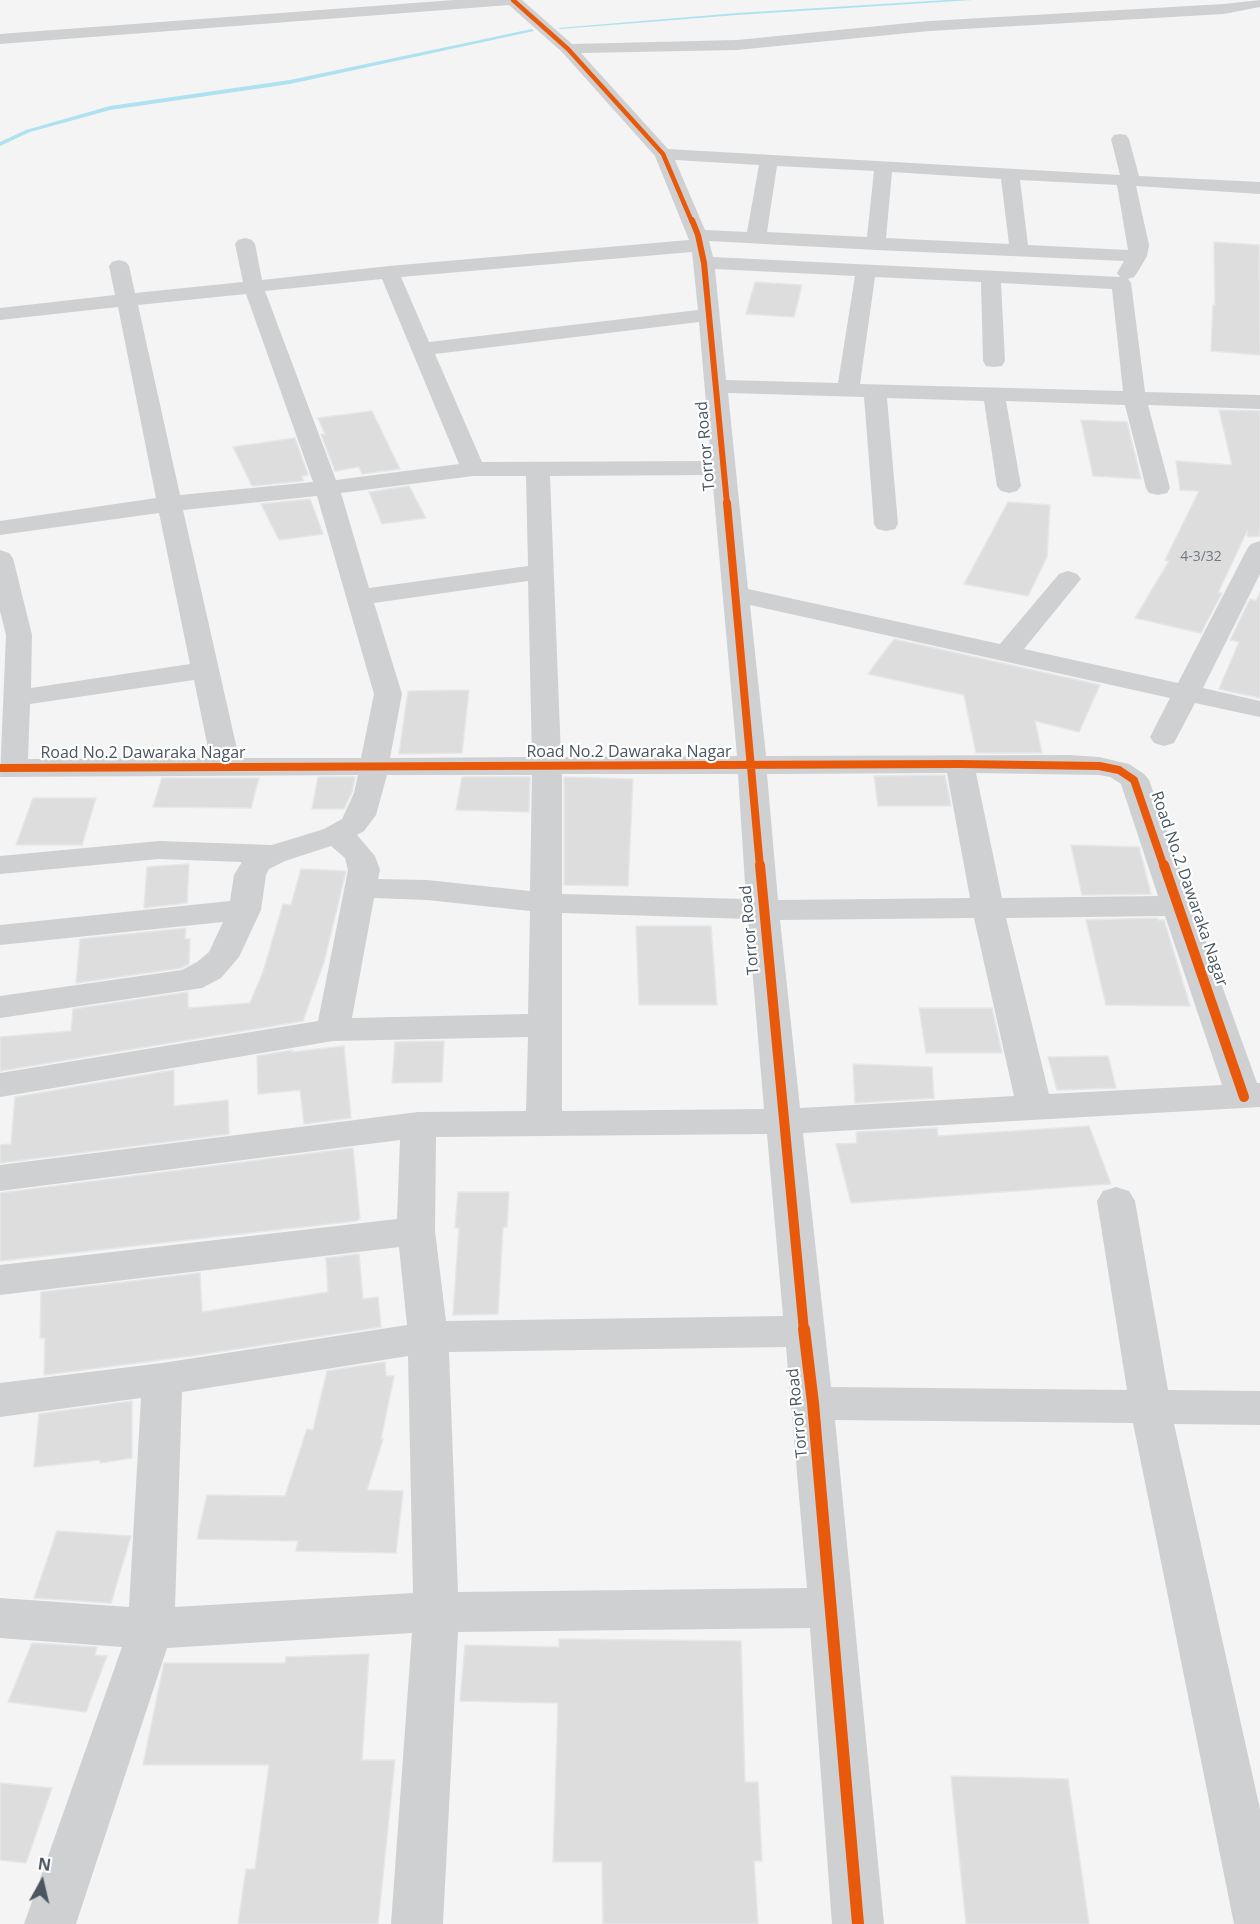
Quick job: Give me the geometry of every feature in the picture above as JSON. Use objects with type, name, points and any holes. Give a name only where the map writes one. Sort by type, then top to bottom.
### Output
[{"type":"street","points":[[0,39],[513,0]]},
{"type":"street","name":"Torror Road","points":[[513,0],[568,49],[663,154],[701,248],[725,468],[763,910],[813,1403],[858,1924]]},
{"type":"street","points":[[568,49],[736,45],[929,27],[1224,9],[1260,3]]},
{"type":"street","points":[[1120,138],[1139,245],[1137,256],[1121,283],[1136,398],[1158,488]]},
{"type":"street","points":[[663,154],[1260,188]]},
{"type":"street","points":[[756,238],[769,161]]},
{"type":"street","points":[[876,243],[883,167]]},
{"type":"street","points":[[1010,174],[1019,250]]},
{"type":"street","points":[[0,314],[389,272],[701,248],[756,238],[1137,256]]},
{"type":"street","points":[[0,1007],[190,980],[209,970],[223,957],[245,910],[250,874],[257,863],[274,854],[335,835],[353,825],[361,815],[375,767],[388,694],[327,488],[254,288],[244,244]]},
{"type":"street","points":[[701,248],[866,270],[1121,283]]},
{"type":"street","points":[[119,266],[226,767]]},
{"type":"street","points":[[848,389],[866,270]]},
{"type":"street","points":[[389,272],[473,469]]},
{"type":"street","points":[[991,276],[994,361]]},
{"type":"street","points":[[422,349],[709,315]]},
{"type":"street","points":[[715,386],[1260,402]]},
{"type":"street","points":[[875,391],[886,524]]},
{"type":"street","points":[[994,394],[1009,486]]},
{"type":"street","points":[[0,528],[168,504],[327,488],[473,469],[725,468]]},
{"type":"street","points":[[538,469],[547,767],[544,1123]]},
{"type":"street","points":[[1164,737],[1185,691],[1260,549]]},
{"type":"street","points":[[0,558],[19,635],[17,698],[7,768]]},
{"type":"street","points":[[359,597],[540,572]]},
{"type":"street","points":[[1007,653],[1068,579]]},
{"type":"street","points":[[735,594],[1260,709]]},
{"type":"street","points":[[17,698],[206,670]]},
{"type":"street","points":[[960,764],[988,908],[1035,1108]]},
{"type":"street","name":"Road No.2 Dawaraka Nagar","points":[[7,768],[960,764],[1099,766],[1119,770],[1134,780],[1252,1096]]},
{"type":"street","points":[[333,1030],[364,870],[360,856],[349,844],[335,835]]},
{"type":"street","points":[[0,865],[159,850],[274,854]]},
{"type":"street","points":[[360,888],[427,890],[546,903],[763,910],[1180,906]]},
{"type":"street","points":[[0,935],[245,910]]},
{"type":"street","points":[[0,1084],[333,1030],[545,1025]]},
{"type":"street","points":[[0,1178],[418,1125],[785,1121],[1252,1096]]},
{"type":"street","points":[[417,1924],[436,1612],[428,1337],[416,1231],[418,1125]]},
{"type":"street","points":[[1116,1201],[1150,1407],[1260,1924]]},
{"type":"street","points":[[0,1280],[416,1231]]},
{"type":"street","points":[[0,1400],[162,1379],[428,1337],[804,1331]]},
{"type":"street","points":[[50,1924],[151,1629],[162,1379]]},
{"type":"street","points":[[813,1403],[1260,1408]]},
{"type":"street","points":[[0,1618],[151,1629],[436,1612],[831,1608]]},
{"type":"building","points":[[1214,242],[1259,245],[1260,355],[1211,351],[1213,305],[1215,305]]},
{"type":"building","points":[[755,282],[802,285],[794,317],[746,314]]},
{"type":"building","points":[[1219,410],[1260,411],[1260,536],[1248,537],[1247,531],[1218,593],[1222,593],[1201,633],[1135,618],[1169,561],[1165,560],[1199,491],[1180,490],[1176,461],[1232,465]]},
{"type":"building","points":[[372,411],[400,469],[362,474],[359,467],[335,471],[321,434],[325,434],[318,418]]},
{"type":"building","points":[[1081,420],[1127,422],[1141,479],[1093,476]]},
{"type":"building","points":[[295,438],[308,475],[302,476],[303,481],[252,486],[233,447]]},
{"type":"building","points":[[409,486],[426,518],[382,524],[369,492]]},
{"type":"building","points":[[310,499],[323,534],[279,540],[261,504]]},
{"type":"building","points":[[1008,502],[1050,505],[1047,557],[1028,596],[964,584]]},
{"type":"building","points":[[1260,592],[1260,698],[1219,689],[1239,642],[1230,640],[1250,599],[1256,601]]},
{"type":"building","points":[[894,639],[1100,685],[1079,732],[1035,721],[1042,753],[976,753],[964,695],[868,674]]},
{"type":"building","points":[[469,690],[462,753],[399,754],[408,691]]},
{"type":"building","points":[[945,775],[951,806],[878,806],[874,776]]},
{"type":"building","points":[[318,777],[355,777],[352,792],[344,809],[312,809]]},
{"type":"building","points":[[462,777],[530,777],[529,812],[456,810]]},
{"type":"building","points":[[564,777],[633,779],[628,886],[564,885]]},
{"type":"building","points":[[162,778],[259,778],[251,808],[153,807]]},
{"type":"building","points":[[33,798],[96,798],[82,845],[16,845]]},
{"type":"building","points":[[1071,845],[1139,847],[1151,894],[1082,895]]},
{"type":"building","points":[[189,864],[187,903],[144,908],[147,867]]},
{"type":"building","points":[[301,869],[346,871],[324,962],[303,1021],[0,1071],[0,1037],[71,1031],[73,1009],[188,992],[188,1008],[250,1003],[263,972],[283,904],[291,905]]},
{"type":"building","points":[[1157,918],[1164,920],[1190,1006],[1106,1005],[1086,920]]},
{"type":"building","points":[[636,926],[711,926],[717,1005],[639,1005]]},
{"type":"building","points":[[186,928],[185,939],[190,939],[189,964],[181,968],[76,983],[80,939]]},
{"type":"building","points":[[919,1008],[992,1008],[1002,1053],[926,1053]]},
{"type":"building","points":[[444,1041],[442,1082],[392,1083],[395,1042]]},
{"type":"building","points":[[344,1046],[351,1118],[304,1124],[300,1090],[258,1094],[257,1056],[293,1050],[292,1052]]},
{"type":"building","points":[[1108,1056],[1116,1088],[1057,1090],[1048,1057]]},
{"type":"building","points":[[853,1064],[932,1067],[934,1098],[855,1103]]},
{"type":"building","points":[[174,1070],[174,1106],[228,1100],[229,1134],[0,1163],[0,1145],[11,1144],[15,1097]]},
{"type":"building","points":[[1089,1126],[1111,1184],[851,1203],[836,1144],[857,1143],[856,1132],[937,1128],[938,1136]]},
{"type":"building","points":[[353,1148],[360,1219],[356,1221],[0,1261],[0,1193]]},
{"type":"building","points":[[458,1192],[509,1192],[507,1227],[503,1227],[498,1314],[453,1315],[459,1228],[455,1228]]},
{"type":"building","points":[[359,1254],[363,1299],[378,1297],[381,1327],[191,1356],[44,1375],[45,1338],[40,1338],[41,1292],[200,1273],[202,1312],[328,1292],[326,1258]]},
{"type":"building","points":[[385,1362],[386,1376],[394,1376],[381,1439],[383,1439],[367,1490],[403,1491],[396,1553],[296,1551],[298,1541],[197,1539],[207,1495],[285,1496],[307,1429],[313,1430],[327,1371]]},
{"type":"building","points":[[132,1401],[132,1458],[100,1463],[100,1460],[34,1467],[39,1414]]},
{"type":"building","points":[[57,1531],[131,1536],[111,1603],[34,1598]]},
{"type":"building","points":[[559,1639],[741,1641],[745,1782],[758,1782],[762,1861],[754,1861],[758,1924],[603,1924],[602,1862],[553,1862],[558,1703],[460,1701],[465,1645],[559,1647]]},
{"type":"building","points":[[32,1643],[97,1647],[95,1655],[107,1656],[86,1712],[8,1702]]},
{"type":"building","points":[[369,1654],[362,1760],[395,1760],[378,1924],[238,1924],[246,1869],[255,1869],[269,1765],[143,1765],[164,1663],[285,1663],[286,1657]]},
{"type":"building","points":[[951,1776],[1068,1779],[1089,1924],[966,1924]]},
{"type":"building","points":[[0,1783],[52,1788],[26,1863],[0,1860]]},
{"type":"waterway","points":[[560,28],[737,14],[971,0]]},
{"type":"waterway","points":[[0,144],[28,131],[110,108],[290,82],[532,30]]},
{"type":"cycle path","points":[[513,0],[568,49],[663,154],[698,235],[704,263],[752,766],[763,910],[813,1403],[858,1924]]},
{"type":"cycle path","points":[[0,768],[1069,764],[1119,770],[1134,780],[1244,1097]]}]
